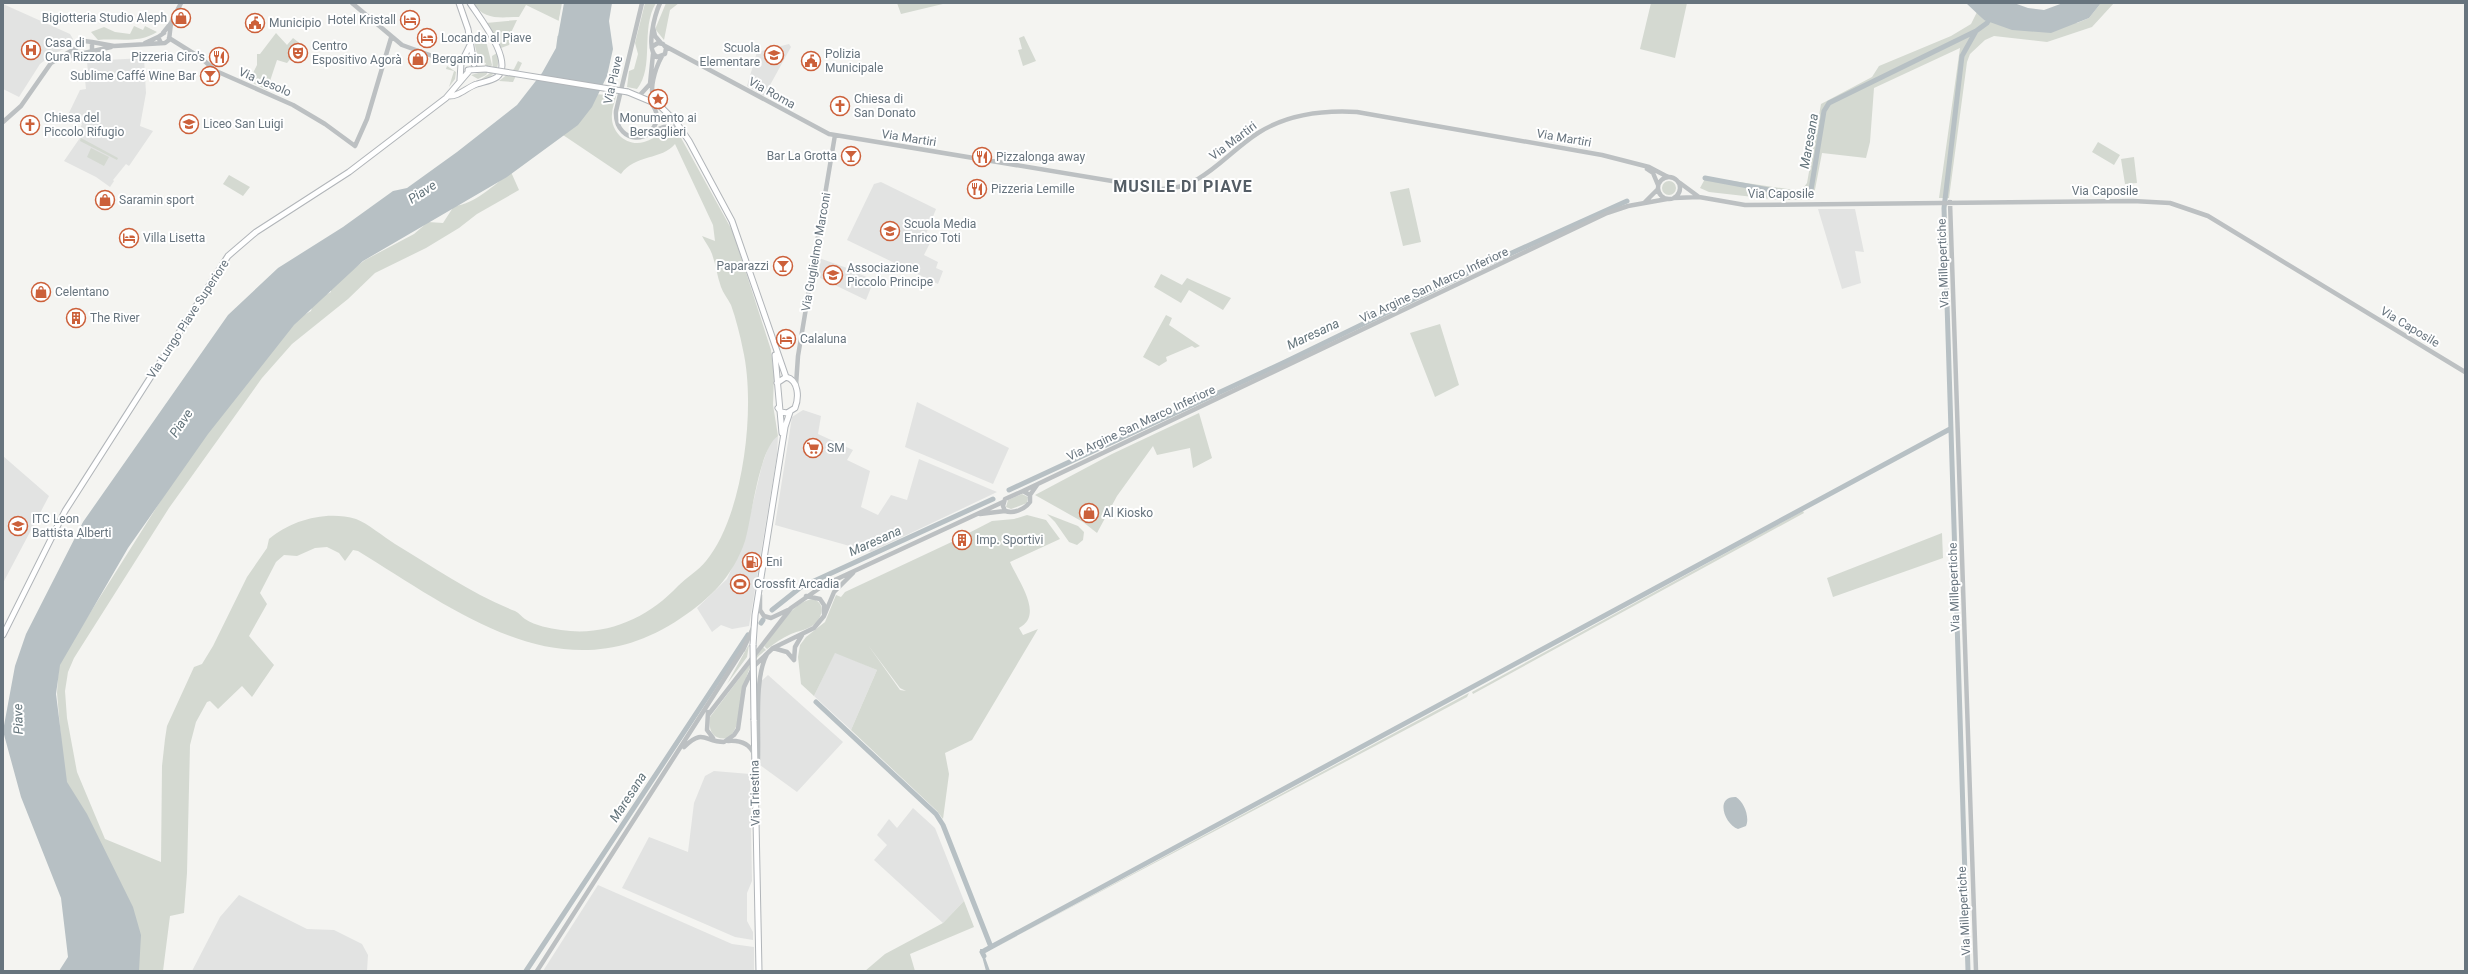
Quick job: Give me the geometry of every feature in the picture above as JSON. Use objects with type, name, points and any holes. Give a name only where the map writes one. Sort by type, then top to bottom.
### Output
[{"type":"main road","points":[[459,3],[466,22],[474,64]]},
{"type":"main road","points":[[454,93],[498,76],[502,69],[500,53],[470,3]]},
{"type":"main road","points":[[460,80],[461,68],[470,44]]},
{"type":"main road","points":[[463,61],[470,61],[480,68]]},
{"type":"main road","points":[[461,68],[470,70],[480,68],[628,92],[659,105],[682,130],[732,221],[786,377],[796,385],[796,404],[790,412],[785,424],[760,585]]},
{"type":"main road","name":"Via Lungo Piave Superiore","points":[[3,635],[65,511],[228,256],[256,232],[349,172],[448,96],[454,93],[460,80],[470,70]]},
{"type":"main road","points":[[775,348],[778,408],[783,442]]},
{"type":"main road","points":[[777,383],[786,377]]},
{"type":"main road","points":[[778,408],[783,413],[790,412]]},
{"type":"main road","name":"Via Triestina","points":[[759,971],[753,645],[755,615],[760,585]]},
{"type":"street","points":[[141,44],[158,37],[163,33],[171,23],[181,3]]},
{"type":"street","points":[[352,3],[391,38],[402,45],[450,62],[461,68]]},
{"type":"street","name":"Via Piave","points":[[642,3],[616,116],[618,128],[627,135],[636,137],[649,134],[665,127],[682,130]]},
{"type":"street","points":[[639,96],[650,84],[653,54],[651,33],[660,3]]},
{"type":"street","points":[[59,59],[85,51],[114,46],[166,43],[169,37],[171,23]]},
{"type":"street","points":[[653,25],[655,36],[663,45],[663,55],[656,69],[653,85],[653,98],[659,105]]},
{"type":"street","name":"Via Jesolo","points":[[163,33],[201,58],[210,66],[231,78],[293,105],[354,146],[367,119],[391,38]]},
{"type":"street","points":[[158,37],[161,43]]},
{"type":"street","points":[[3,122],[21,106],[42,74],[59,59],[83,42],[114,46]]},
{"type":"street","points":[[83,42],[85,51]]},
{"type":"street","points":[[92,42],[92,50]]},
{"type":"street","points":[[653,46],[663,45]]},
{"type":"street","name":"Via Roma","points":[[663,45],[795,117],[835,135]]},
{"type":"street","name":"Via Roma","points":[[653,54],[680,54]]},
{"type":"street","points":[[450,62],[463,61]]},
{"type":"street","points":[[649,134],[657,122],[658,117],[656,109],[650,101]]},
{"type":"street","name":"Via Martiri","points":[[835,135],[1169,189],[1197,180],[1259,132],[1276,124],[1298,116],[1340,111],[1593,154],[1645,167],[1668,177]]},
{"type":"street","name":"Via Guglielmo Marconi","points":[[796,385],[796,368],[835,135]]},
{"type":"street","points":[[1645,167],[1653,173],[1660,196],[1667,199]]},
{"type":"street","points":[[1668,177],[1675,178],[1679,183],[1680,192],[1674,198]]},
{"type":"street","name":"Via Argine San Marco Inferiore","points":[[1644,203],[1658,187],[1662,179],[1668,177]]},
{"type":"street","name":"Via Caposile","points":[[1679,183],[1699,197]]},
{"type":"street","name":"Via Caposile","points":[[1674,198],[1699,197],[1745,205],[2146,201],[2182,206],[2208,216],[2465,372]]},
{"type":"street","name":"Via Argine San Marco Inferiore","points":[[791,608],[805,596],[858,568],[1003,502],[1040,482],[1607,213],[1644,203],[1674,198]]},
{"type":"street","name":"Via Millepertiche","points":[[1948,202],[1976,971]]},
{"type":"street","points":[[786,377],[794,374],[796,368]]},
{"type":"street","name":"Via Argine San Marco Inferiore","points":[[970,516],[1005,511],[1012,512],[1026,507],[1030,502],[1030,495],[1040,482]]},
{"type":"street","points":[[1023,491],[1030,495]]},
{"type":"street","points":[[1003,502],[1005,511]]},
{"type":"street","points":[[726,741],[738,729],[744,687],[749,674],[767,652],[814,628],[824,616],[834,592],[858,568]]},
{"type":"street","points":[[760,585],[760,610],[764,616],[767,618],[778,616],[791,608]]},
{"type":"street","points":[[805,596],[820,598],[824,605],[824,616]]},
{"type":"street","points":[[702,716],[709,711],[791,608]]},
{"type":"street","points":[[712,738],[707,730],[709,711],[754,627]]},
{"type":"street","points":[[773,648],[787,652],[794,660],[796,643],[804,633]]},
{"type":"street","points":[[537,971],[681,749],[744,648]]},
{"type":"street","points":[[755,792],[760,753],[760,672],[767,652]]},
{"type":"street","points":[[681,749],[698,737],[744,743],[750,747],[754,754]]},
{"type":"shaded area","points":[[473,3],[562,3],[559,21],[526,5],[519,17],[493,17],[482,13]]},
{"type":"shaded area","points":[[645,3],[656,3],[651,13],[649,24],[645,70],[637,89],[627,87],[629,71],[634,69],[638,54],[635,43]]},
{"type":"shaded area","points":[[666,3],[679,3],[670,10],[664,40],[656,30],[656,27]]},
{"type":"shaded area","points":[[897,3],[947,3],[901,14]]},
{"type":"shaded area","points":[[1651,3],[1687,3],[1675,58],[1640,49]]},
{"type":"shaded area","points":[[2101,3],[2114,3],[2092,27],[2047,42],[1994,36],[1985,40],[1970,54],[1967,62],[1949,198],[1939,198],[1960,48],[1874,88],[1870,142],[1866,158],[1822,153],[1813,200],[1780,200],[1709,192],[1700,188],[1706,177],[1801,191],[1807,183],[1821,104],[1872,77],[1879,66],[1951,36],[1971,24],[1977,12],[1984,20],[2077,23],[2089,18]]},
{"type":"shaded area","name":"Casa di Cura Rizzola","points":[[3,4],[70,34],[73,39],[70,46],[53,54],[40,64],[19,97],[3,89]]},
{"type":"shaded area","points":[[517,20],[508,39],[511,41],[509,45],[501,48],[486,23]]},
{"type":"shaded area","points":[[134,26],[143,30],[145,26],[157,32],[143,38],[128,40],[98,40],[91,32],[104,27],[115,32],[130,34]]},
{"type":"shaded area","points":[[276,33],[287,45],[293,38],[302,45],[287,63],[277,60],[267,90],[249,81],[257,65],[257,54],[260,54]]},
{"type":"shaded area","points":[[1024,36],[1036,61],[1023,66],[1018,50],[1022,49],[1019,38]]},
{"type":"shaded area","points":[[486,41],[492,65],[486,75],[478,79],[471,75],[482,72],[486,63],[479,62],[474,42]]},
{"type":"shaded area","points":[[789,44],[791,47],[764,96],[747,86],[757,52]]},
{"type":"shaded area","points":[[497,53],[498,63],[496,71],[490,77],[480,80],[493,71],[492,56]]},
{"type":"shaded area","points":[[144,58],[146,93],[140,126],[153,131],[129,166],[126,164],[113,180],[114,181],[110,187],[96,177],[64,161],[84,132],[80,129],[82,124],[67,117],[80,90],[86,89],[85,80],[78,80],[79,73],[88,73],[87,61]]},
{"type":"shaded area","points":[[518,61],[522,63],[513,82],[499,81],[514,69]]},
{"type":"shaded area","points":[[447,66],[456,72],[455,79],[449,87],[454,71],[446,69]]},
{"type":"shaded area","points":[[596,94],[616,96],[612,110],[612,120],[616,132],[625,140],[637,143],[644,142],[670,130],[675,130],[680,136],[733,232],[771,350],[774,376],[773,405],[778,436],[771,443],[761,468],[748,530],[740,554],[720,585],[702,602],[681,618],[638,640],[596,650],[554,648],[514,637],[474,620],[435,599],[358,551],[353,550],[345,561],[339,553],[327,547],[315,548],[297,556],[284,555],[276,562],[260,593],[267,604],[249,636],[274,665],[252,697],[242,686],[218,709],[210,701],[207,702],[196,722],[190,745],[187,873],[184,913],[170,916],[163,971],[134,971],[66,797],[57,693],[59,662],[228,394],[302,316],[311,311],[313,303],[321,294],[331,292],[331,286],[365,260],[414,234],[428,222],[443,223],[454,206],[462,205],[477,198],[511,172],[519,190],[477,214],[459,228],[426,248],[375,273],[348,299],[292,344],[262,378],[169,508],[74,658],[68,672],[65,691],[67,718],[77,772],[105,839],[161,862],[162,766],[167,726],[194,667],[202,664],[213,646],[247,577],[267,548],[269,539],[288,527],[310,518],[322,516],[345,516],[356,519],[454,580],[484,597],[515,611],[525,619],[538,625],[561,630],[578,631],[594,631],[610,628],[640,616],[666,597],[703,564],[719,541],[730,516],[738,489],[744,459],[748,400],[747,373],[736,321],[731,305],[723,292],[718,279],[715,262],[711,252],[702,236],[715,241],[713,225],[675,144],[663,153],[634,163],[621,174],[563,135]]},
{"type":"shaded area","points":[[81,138],[118,158],[117,160],[80,141]]},
{"type":"shaded area","points":[[2098,142],[2120,155],[2114,165],[2092,152]]},
{"type":"shaded area","points":[[91,148],[109,157],[104,166],[87,157]]},
{"type":"shaded area","points":[[2134,157],[2137,183],[2125,184],[2121,159]]},
{"type":"shaded area","points":[[229,175],[250,187],[243,196],[223,184]]},
{"type":"shaded area","points":[[1669,181],[1674,183],[1676,188],[1674,193],[1669,195],[1664,193],[1662,188],[1664,183]]},
{"type":"shaded area","name":"Scuola Media Enrico Toti","points":[[881,182],[936,209],[926,234],[933,237],[924,255],[938,262],[936,268],[943,271],[938,284],[847,240],[874,184]]},
{"type":"shaded area","points":[[1409,188],[1421,242],[1403,246],[1390,192]]},
{"type":"shaded area","points":[[1818,209],[1855,209],[1864,252],[1855,251],[1861,283],[1842,289]]},
{"type":"shaded area","points":[[819,258],[847,268],[846,271],[856,275],[857,273],[874,280],[866,300],[816,276]]},
{"type":"shaded area","points":[[1161,274],[1182,285],[1187,278],[1231,298],[1223,310],[1189,290],[1181,303],[1154,287]]},
{"type":"shaded area","points":[[1166,315],[1172,318],[1169,325],[1200,346],[1195,348],[1192,346],[1166,357],[1167,361],[1159,366],[1143,357]]},
{"type":"shaded area","points":[[1440,324],[1459,385],[1435,397],[1410,333]]},
{"type":"shaded area","points":[[917,402],[1009,448],[993,484],[905,447]]},
{"type":"shaded area","points":[[803,410],[821,416],[818,434],[853,450],[847,460],[870,471],[861,507],[878,515],[891,495],[907,500],[919,459],[997,492],[871,552],[775,525],[792,417]]},
{"type":"shaded area","points":[[1199,413],[1212,458],[1193,468],[1190,448],[1157,455],[1153,446],[1117,496],[1097,533],[1083,522],[1035,495],[1112,454]]},
{"type":"shaded area","points":[[778,436],[777,455],[749,626],[732,629],[721,625],[712,632],[697,608],[727,579],[744,541],[762,465],[771,440]]},
{"type":"shaded area","name":"ITC Leon Battista Alberti","points":[[3,456],[49,496],[3,583]]},
{"type":"shaded area","points":[[1022,494],[1028,497],[1027,503],[1011,509],[1006,507],[1008,500]]},
{"type":"shaded area","points":[[1803,511],[1804,513],[1473,694],[1472,692]]},
{"type":"shaded area","points":[[1047,514],[1078,526],[1084,532],[1083,540],[1077,545],[1069,542],[1055,522]]},
{"type":"shaded area","points":[[1027,515],[1046,520],[1060,539],[1010,562],[1027,596],[1029,606],[1030,615],[1026,622],[1019,628],[1023,635],[1038,629],[972,740],[945,753],[949,774],[943,819],[937,811],[851,730],[877,670],[835,653],[814,696],[801,684],[798,657],[800,645],[806,637],[825,622],[836,595],[841,597],[845,592],[958,539],[960,543],[965,541],[963,536],[992,521],[1014,519]],"holes":[[[868,645],[900,688],[906,691],[900,690]]]},
{"type":"shaded area","points":[[1942,533],[1943,558],[1833,597],[1827,578]]},
{"type":"shaded area","points":[[813,599],[820,604],[822,612],[818,620],[807,629],[785,637],[767,649],[764,646],[792,611],[806,601]]},
{"type":"shaded area","points":[[749,645],[747,657],[727,684],[748,646]]},
{"type":"shaded area","points":[[763,647],[766,650],[756,659],[749,670],[745,682],[736,728],[729,738],[724,739],[715,736],[711,731],[710,717]]},
{"type":"shaded area","points":[[835,652],[877,670],[851,730],[814,696]]},
{"type":"shaded area","points":[[768,675],[843,742],[797,792],[760,765],[758,684]]},
{"type":"shaded area","points":[[1469,693],[1467,697],[987,952]]},
{"type":"shaded area","points":[[714,771],[750,774],[752,881],[747,893],[747,921],[753,932],[753,940],[735,937],[622,888],[649,837],[688,852],[694,803],[705,776]]},
{"type":"shaded area","points":[[913,808],[935,828],[964,901],[943,923],[874,860],[887,845],[877,835],[889,819],[897,828]]},
{"type":"shaded area","points":[[598,885],[732,944],[754,947],[754,971],[543,971]]},
{"type":"shaded area","points":[[239,895],[307,929],[334,930],[362,944],[368,955],[367,971],[192,971],[220,917]]},
{"type":"shaded area","points":[[964,901],[974,927],[910,954],[915,971],[865,971],[885,954],[943,923]]},
{"type":"water","name":"Piave","points":[[562,3],[612,3],[609,21],[613,49],[607,76],[592,107],[578,125],[507,177],[363,261],[294,325],[208,434],[128,548],[60,665],[56,694],[67,782],[87,814],[133,907],[141,935],[139,971],[59,971],[68,957],[61,898],[21,797],[3,731],[15,666],[26,634],[83,522],[228,315],[278,268],[343,227],[393,191],[407,188],[457,152],[517,105],[542,73],[556,48]]},
{"type":"water","points":[[1966,3],[2014,3],[2028,8],[2044,10],[2063,3],[2101,3],[2089,18],[2051,33],[2012,30],[1984,20]]},
{"type":"water","points":[[1736,797],[1742,802],[1747,814],[1746,826],[1738,829],[1729,822],[1724,811],[1725,801],[1729,798]]},
{"type":"water","points":[[980,949],[982,949],[990,971],[986,971]]},
{"type":"pier","points":[[562,3],[564,3],[558,36],[556,35]]},
{"type":"waterway","points":[[1968,971],[1944,208],[1962,56],[1976,31],[1987,23],[1991,16]]},
{"type":"waterway","name":"Maresana","points":[[1705,178],[1796,195],[1806,194],[1811,190],[1824,111],[1829,103],[1976,31]]},
{"type":"waterway","name":"Maresana","points":[[1009,490],[1287,361],[1472,271],[1627,201]]},
{"type":"waterway","points":[[984,956],[982,952],[991,947],[1950,429]]},
{"type":"waterway","name":"Maresana","points":[[772,610],[801,587],[993,499]]},
{"type":"waterway","name":"Maresana","points":[[526,971],[748,635]]},
{"type":"waterway","points":[[816,702],[936,814],[943,825],[991,947]]},
{"type":"place","name":"Bigiotteria Studio Aleph","points":[[181,18]]},
{"type":"place","name":"Hotel Kristall","points":[[410,20]]},
{"type":"place","name":"Municipio","points":[[255,23]]},
{"type":"place","name":"Locanda al Piave","points":[[427,38]]},
{"type":"place","name":"Casa di Cura Rizzola","points":[[31,50]]},
{"type":"place","name":"Centro Espositivo Agorà","points":[[298,53]]},
{"type":"place","name":"Scuola Elementare","points":[[774,55]]},
{"type":"place","name":"Pizzeria Ciro's","points":[[219,57]]},
{"type":"place","name":"Bergamin","points":[[418,59]]},
{"type":"place","name":"Polizia Municipale","points":[[811,61]]},
{"type":"place","name":"Sublime Caffé Wine Bar","points":[[210,76]]},
{"type":"place","name":"Monumento ai Bersaglieri","points":[[658,99]]},
{"type":"place","name":"Chiesa di San Donato","points":[[840,106]]},
{"type":"place","name":"Liceo San Luigi","points":[[189,124]]},
{"type":"place","name":"Chiesa del Piccolo Rifugio","points":[[30,125]]},
{"type":"place","name":"Bar La Grotta","points":[[851,156]]},
{"type":"place","name":"Pizzalonga away","points":[[982,157]]},
{"type":"place","name":"Pizzeria Lemille","points":[[977,189]]},
{"type":"place","name":"Saramin sport","points":[[105,200]]},
{"type":"place","name":"Scuola Media Enrico Toti","points":[[890,231]]},
{"type":"place","name":"Villa Lisetta","points":[[129,238]]},
{"type":"place","name":"Paparazzi","points":[[783,266]]},
{"type":"place","name":"Associazione Piccolo Principe","points":[[833,275]]},
{"type":"place","name":"Celentano","points":[[41,292]]},
{"type":"place","name":"The River","points":[[76,318]]},
{"type":"place","name":"Calaluna","points":[[786,339]]},
{"type":"place","name":"SM","points":[[813,448]]},
{"type":"place","name":"Al Kiosko","points":[[1089,513]]},
{"type":"place","name":"ITC Leon Battista Alberti","points":[[18,526]]},
{"type":"place","name":"Imp. Sportivi","points":[[962,540]]},
{"type":"place","name":"Eni","points":[[752,562]]},
{"type":"place","name":"Crossfit Arcadia","points":[[740,584]]},
{"type":"district","name":"MUSILE DI PIAVE","points":[[1183,186]]}]
